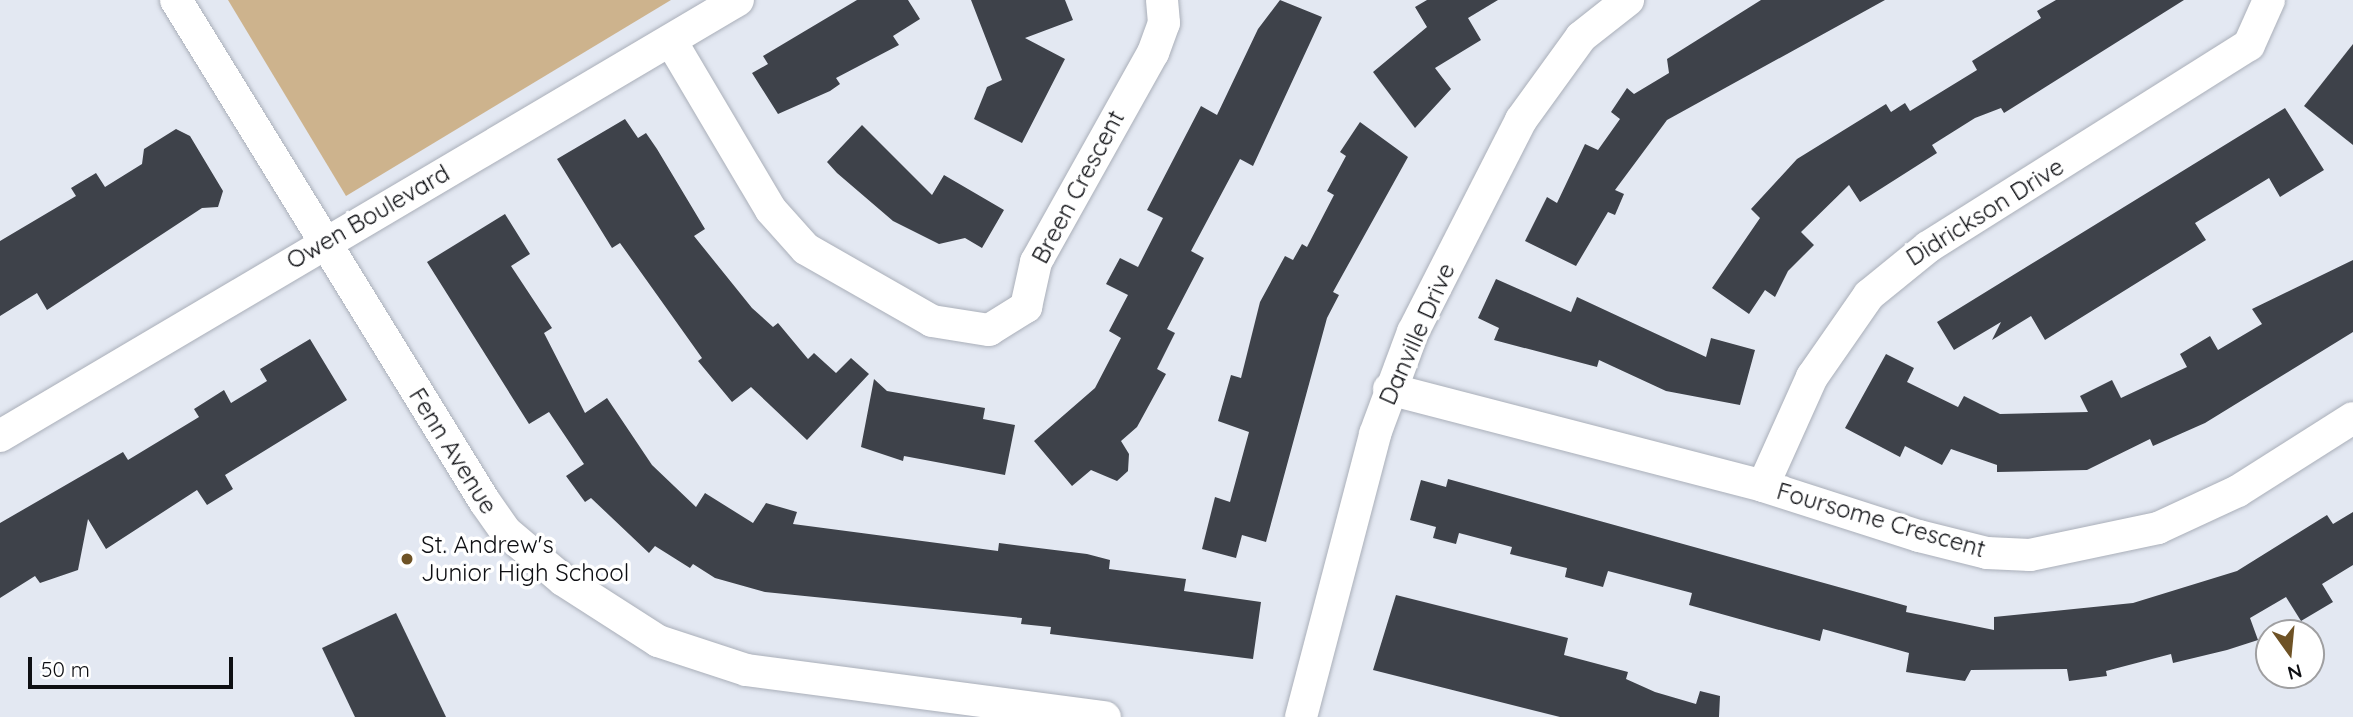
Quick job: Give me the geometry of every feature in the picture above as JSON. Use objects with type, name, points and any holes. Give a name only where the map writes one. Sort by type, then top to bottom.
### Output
[{"type":"street","name":"Fenn Avenue","points":[[176,0],[322,242],[505,531],[594,602],[658,641],[746,670],[1053,714],[1105,717]]},
{"type":"street","name":"Owen Boulevard","points":[[0,436],[322,242],[738,0]]},
{"type":"street","name":"Breen Crescent","points":[[671,41],[771,210],[806,249],[932,321],[989,330],[1026,307],[1036,262],[1153,53],[1164,23],[1162,0]]},
{"type":"street","name":"Danville Drive","points":[[1301,717],[1389,388],[1521,120],[1581,37],[1628,0]]},
{"type":"street","name":"Didrickson Drive","points":[[1763,486],[1812,377],[1868,295],[1928,247],[2249,45],[2269,0]]},
{"type":"street","name":"Foursome Crescent","points":[[1389,388],[1763,486],[1919,536],[1987,553],[2030,555],[2158,527],[2238,491],[2353,418]]},
{"type":"shaded area","points":[[228,0],[671,0],[346,196]]},
{"type":"building","points":[[857,0],[908,0],[920,19],[893,36],[899,45],[836,78],[840,84],[830,91],[778,114],[752,73],[768,64],[763,56]]},
{"type":"building","points":[[971,0],[1065,0],[1073,20],[1025,38],[1065,59],[1022,143],[974,119],[987,87],[1002,80]]},
{"type":"building","points":[[1280,0],[1322,17],[1253,166],[1240,159],[1191,251],[1204,258],[1167,329],[1175,333],[1157,369],[1166,374],[1137,427],[1121,441],[1129,454],[1128,471],[1117,481],[1091,470],[1072,486],[1034,441],[1095,388],[1121,338],[1109,331],[1128,295],[1106,284],[1120,258],[1138,267],[1163,218],[1147,210],[1201,106],[1217,115],[1258,29]]},
{"type":"building","points":[[1427,0],[1498,0],[1468,18],[1481,40],[1435,68],[1451,89],[1415,128],[1373,72],[1427,27],[1415,7]]},
{"type":"building","points":[[1761,0],[1885,0],[1667,120],[1615,190],[1624,194],[1615,215],[1608,212],[1576,266],[1525,241],[1547,197],[1557,203],[1585,144],[1598,150],[1620,119],[1611,112],[1627,88],[1634,94],[1669,73],[1667,59]]},
{"type":"building","points":[[2056,0],[2184,0],[2004,113],[2001,108],[1975,118],[1932,145],[1937,153],[1860,202],[1849,185],[1801,232],[1814,245],[1788,271],[1775,297],[1765,290],[1749,314],[1712,288],[1760,218],[1751,209],[1797,159],[1886,104],[1891,112],[1905,103],[1910,111],[1977,70],[1972,61],[2041,18],[2037,11]]},
{"type":"building","points":[[2353,44],[2353,145],[2304,106]]},
{"type":"building","points":[[2285,108],[2324,170],[2280,197],[2269,178],[2195,223],[2206,240],[2045,340],[2031,316],[1992,340],[2001,322],[1954,350],[1937,322]]},
{"type":"building","points":[[625,119],[638,138],[646,133],[657,149],[705,229],[694,236],[752,308],[773,327],[778,323],[808,359],[814,353],[836,373],[851,358],[869,374],[807,440],[751,387],[732,402],[698,361],[702,358],[620,243],[612,248],[557,159]]},
{"type":"building","points":[[1360,122],[1408,157],[1333,292],[1339,295],[1327,318],[1266,542],[1242,535],[1236,558],[1202,549],[1215,497],[1230,502],[1249,432],[1218,421],[1231,375],[1241,378],[1260,302],[1285,256],[1293,260],[1302,244],[1307,247],[1334,195],[1327,191],[1346,156],[1340,152]]},
{"type":"building","points":[[862,125],[932,195],[944,175],[1004,210],[982,248],[965,238],[939,244],[893,221],[837,173],[827,162]]},
{"type":"building","points":[[176,129],[190,136],[223,191],[218,207],[202,208],[47,310],[37,293],[0,316],[0,241],[76,196],[71,188],[96,173],[105,187],[142,164],[144,149]]},
{"type":"building","points":[[505,214],[530,254],[511,266],[552,328],[544,333],[585,413],[607,398],[652,465],[696,507],[705,493],[753,523],[766,503],[797,512],[793,524],[998,551],[999,543],[1087,554],[1110,560],[1109,569],[1186,579],[1184,591],[1261,602],[1253,659],[1050,634],[1051,627],[1021,624],[1022,618],[765,592],[715,578],[693,564],[690,568],[655,546],[649,553],[591,498],[585,502],[566,476],[584,464],[549,412],[529,424],[427,262]]},
{"type":"building","points":[[2353,260],[2353,332],[2205,423],[2153,446],[2150,439],[2087,470],[1997,472],[1997,465],[1951,449],[1942,465],[1905,446],[1900,457],[1845,428],[1886,354],[1914,368],[1907,382],[1958,407],[1964,396],[2000,414],[2088,412],[2080,396],[2112,380],[2121,398],[2187,367],[2180,354],[2210,336],[2218,350],[2262,324],[2252,309]]},
{"type":"building","points":[[1496,279],[1571,312],[1577,297],[1706,357],[1711,338],[1755,350],[1740,405],[1666,391],[1599,360],[1597,367],[1494,340],[1499,328],[1478,318]]},
{"type":"building","points":[[310,339],[347,400],[225,475],[233,489],[207,505],[197,490],[106,549],[88,519],[78,570],[40,583],[35,576],[0,598],[0,523],[123,452],[128,460],[199,417],[194,409],[224,390],[231,403],[267,381],[260,369]]},
{"type":"building","points":[[874,379],[887,391],[985,408],[983,419],[1015,425],[1005,475],[904,456],[903,461],[861,447]]},
{"type":"building","points":[[1448,479],[1907,606],[1906,612],[1994,630],[1994,617],[2133,603],[2237,571],[2327,515],[2333,524],[2353,512],[2353,565],[2322,584],[2333,602],[2304,619],[2300,619],[2286,597],[2250,618],[2255,641],[2227,650],[2173,663],[2171,654],[2106,671],[2107,676],[2069,681],[2067,669],[1971,670],[1965,681],[1906,672],[1909,653],[1823,629],[1820,641],[1689,605],[1692,593],[1608,571],[1603,587],[1565,577],[1567,568],[1510,554],[1512,547],[1459,533],[1456,544],[1433,538],[1436,527],[1410,520],[1421,480],[1446,487]]},
{"type":"building","points":[[1396,595],[1568,638],[1564,655],[1628,672],[1626,679],[1655,692],[1696,704],[1700,691],[1720,696],[1719,717],[1560,717],[1373,670]]},
{"type":"building","points":[[396,613],[446,717],[355,717],[322,648]]},
{"type":"place","name":"St. Andrew's Junior High School","points":[[407,559]]}]
